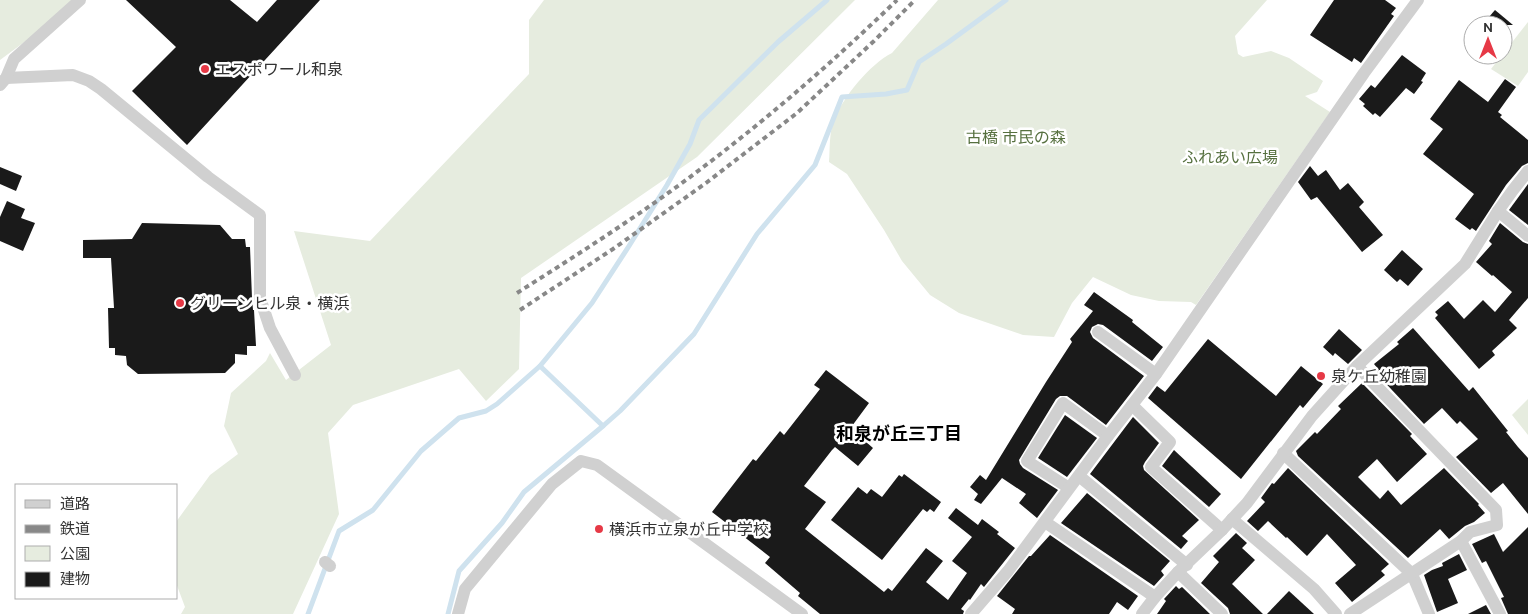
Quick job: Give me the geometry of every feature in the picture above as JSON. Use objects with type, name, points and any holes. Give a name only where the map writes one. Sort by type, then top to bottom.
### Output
[{"type":"street","points":[[3,81],[14,59],[80,0]]},
{"type":"street","points":[[971,614],[1008,571],[1156,374],[1415,4],[1400,0]]},
{"type":"street","points":[[3,81],[67,75],[89,81],[102,89],[208,177],[260,215],[260,298],[270,328],[295,376]]},
{"type":"street","points":[[1142,614],[1182,568],[1247,503],[1312,416],[1357,366],[1465,264],[1512,190],[1528,171]]},
{"type":"street","points":[[1498,211],[1528,236]]},
{"type":"street","points":[[1098,332],[1156,374]]},
{"type":"street","points":[[1350,614],[1461,541],[1470,532],[1497,525],[1496,510],[1357,366]]},
{"type":"street","points":[[1069,488],[1027,461],[1063,403],[1108,436]]},
{"type":"street","points":[[1132,406],[1170,442],[1151,467],[1222,530]]},
{"type":"street","points":[[1283,453],[1412,574],[1429,614]]},
{"type":"street","points":[[458,614],[466,589],[552,484],[580,461],[597,465],[802,614]]},
{"type":"street","points":[[1079,476],[1182,568],[1222,614]]},
{"type":"street","points":[[1232,519],[1314,589],[1336,614]]},
{"type":"street","points":[[1045,522],[1155,597]]},
{"type":"street","points":[[1461,541],[1500,614]]},
{"type":"green space","points":[[0,0],[74,0],[42,29],[0,60]]},
{"type":"green space","points":[[544,0],[855,0],[697,157],[521,278],[519,369],[486,401],[459,369],[353,405],[328,433],[339,514],[293,614],[181,614],[185,607],[178,588],[178,519],[210,475],[238,454],[224,426],[231,393],[266,361],[270,353],[286,380],[331,345],[294,231],[370,241],[529,74],[529,20]]},
{"type":"green space","name":"古橋 市民の森","points":[[938,0],[1267,0],[1235,36],[1238,54],[1243,57],[1271,51],[1289,58],[1323,81],[1317,92],[1305,96],[1330,112],[1196,305],[1191,302],[1159,301],[1131,295],[1093,277],[1072,303],[1054,337],[1023,335],[959,313],[930,295],[902,261],[847,174],[829,162],[832,125],[844,101],[866,73],[892,53]]},
{"type":"green space","points":[[1528,22],[1528,72],[1518,86],[1491,69],[1494,65],[1513,65],[1513,41]]},
{"type":"green space","points":[[1528,399],[1528,435],[1512,415]]},
{"type":"building","name":"エスポワール和泉","points":[[126,0],[230,0],[257,22],[277,0],[320,0],[187,145],[132,91],[176,47]]},
{"type":"building","points":[[1334,0],[1385,0],[1396,8],[1391,14],[1394,16],[1361,63],[1354,58],[1352,62],[1310,35]]},
{"type":"building","points":[[1495,10],[1501,15],[1491,15]]},
{"type":"building","points":[[1402,55],[1426,73],[1421,81],[1423,82],[1414,94],[1406,88],[1380,117],[1375,113],[1373,115],[1363,106],[1365,104],[1359,99],[1371,85],[1375,88]]},
{"type":"building","points":[[1505,79],[1516,87],[1498,112],[1502,115],[1500,117],[1528,140],[1528,163],[1522,166],[1506,185],[1476,231],[1472,228],[1470,230],[1455,219],[1474,194],[1423,154],[1443,129],[1430,119],[1459,80],[1488,102]]},
{"type":"building","points":[[1310,166],[1318,176],[1326,170],[1340,190],[1348,183],[1364,202],[1359,207],[1383,235],[1362,252],[1317,197],[1311,200],[1298,182]]},
{"type":"building","points":[[0,167],[22,176],[16,191],[0,184]]},
{"type":"building","points":[[1528,184],[1528,225],[1509,210]]},
{"type":"building","points":[[7,201],[25,209],[21,218],[35,223],[23,251],[0,241],[0,217]]},
{"type":"building","name":"グリーンヒル泉・横浜","points":[[142,223],[220,225],[232,239],[245,239],[246,247],[250,247],[256,346],[247,346],[247,355],[235,354],[235,363],[225,373],[138,374],[127,365],[126,356],[115,355],[115,348],[109,348],[108,308],[114,308],[111,258],[83,258],[83,240],[132,239]]},
{"type":"building","points":[[1500,223],[1528,244],[1528,298],[1509,320],[1517,328],[1492,351],[1495,355],[1479,369],[1435,318],[1438,315],[1435,312],[1448,301],[1464,319],[1483,300],[1495,312],[1512,292],[1476,262],[1492,244],[1489,241]]},
{"type":"building","points":[[1402,250],[1423,269],[1408,286],[1400,279],[1397,282],[1384,270]]},
{"type":"building","points":[[1094,292],[1133,320],[1132,322],[1163,347],[1152,361],[1103,325],[1098,324],[1092,327],[1090,332],[1093,338],[1144,376],[1106,425],[1067,396],[1060,396],[1056,399],[1019,460],[1023,468],[1058,490],[1037,518],[1019,503],[1026,494],[1002,478],[981,504],[974,500],[978,494],[970,487],[980,475],[986,480],[1072,342],[1070,339],[1093,311],[1084,305]]},
{"type":"building","points":[[1413,328],[1469,391],[1473,387],[1528,458],[1528,514],[1503,483],[1491,493],[1456,457],[1478,439],[1460,421],[1457,424],[1442,408],[1424,424],[1375,372],[1378,369],[1374,364],[1399,344],[1397,342]]},
{"type":"building","points":[[1339,329],[1362,350],[1348,364],[1335,353],[1333,356],[1323,347]]},
{"type":"building","points":[[1208,339],[1276,396],[1301,366],[1323,384],[1303,408],[1300,405],[1241,479],[1148,398],[1157,386],[1165,392]]},
{"type":"building","points":[[826,370],[869,403],[852,426],[873,448],[858,466],[835,447],[832,450],[804,486],[826,502],[805,529],[884,592],[888,588],[892,591],[926,548],[943,561],[926,582],[948,600],[967,573],[952,561],[972,537],[948,518],[956,508],[978,525],[982,519],[1015,548],[984,587],[981,584],[961,609],[964,611],[963,614],[820,614],[798,596],[800,593],[765,563],[770,557],[712,512],[753,459],[756,461],[780,431],[784,435],[820,389],[814,385]]},
{"type":"building","points":[[1362,383],[1412,434],[1410,436],[1427,454],[1397,482],[1377,459],[1358,477],[1380,499],[1388,490],[1401,505],[1444,468],[1479,504],[1485,513],[1449,539],[1440,529],[1408,558],[1298,456],[1296,451],[1315,432],[1317,434],[1341,409],[1338,406]]},
{"type":"building","points":[[1065,415],[1097,438],[1067,477],[1038,458]]},
{"type":"building","points":[[1133,417],[1159,443],[1145,462],[1144,470],[1199,520],[1182,536],[1188,541],[1181,549],[1090,474]]},
{"type":"building","points":[[1174,450],[1221,494],[1209,507],[1162,466]]},
{"type":"building","points":[[1288,468],[1389,564],[1381,571],[1385,575],[1352,602],[1335,583],[1356,565],[1327,534],[1307,556],[1268,521],[1258,531],[1247,521],[1265,502],[1261,498],[1272,483],[1274,484]]},
{"type":"building","points":[[904,474],[941,502],[934,512],[930,509],[927,512],[923,509],[882,560],[831,520],[858,487],[867,494],[871,489],[882,497],[899,475],[902,477]]},
{"type":"building","points":[[1087,493],[1170,561],[1161,571],[1164,575],[1154,586],[1061,523]]},
{"type":"building","points":[[1528,527],[1528,614],[1508,614],[1501,598],[1504,597],[1486,561],[1482,563],[1472,544],[1494,534],[1503,552]]},
{"type":"building","points":[[1236,533],[1247,543],[1242,548],[1255,560],[1232,584],[1263,614],[1230,614],[1228,608],[1201,583],[1219,562],[1213,556]]},
{"type":"building","points":[[1050,535],[1138,596],[1128,610],[1117,602],[1109,614],[1012,614],[1015,609],[997,596],[1029,556]]},
{"type":"building","points":[[1459,554],[1467,570],[1448,579],[1458,603],[1437,612],[1424,575],[1443,566],[1442,563]]},
{"type":"building","points":[[1176,586],[1179,589],[1182,587],[1210,614],[1157,614],[1166,601],[1164,599]]},
{"type":"building","points":[[1289,591],[1314,614],[1267,614]]},
{"type":"building","points":[[1486,605],[1491,614],[1468,614]]},
{"type":"waterway","points":[[540,366],[592,303],[629,246],[690,144],[699,120],[778,42],[827,0]]},
{"type":"waterway","points":[[308,614],[339,531],[373,510],[421,451],[459,418],[486,411],[497,404],[540,366],[603,426],[620,411],[694,334],[757,234],[815,165],[842,97],[886,94],[907,90],[919,62],[1006,0]]},
{"type":"waterway","points":[[448,614],[459,571],[502,523],[524,492],[603,426]]},
{"type":"railway","points":[[517,293],[634,217],[728,148],[802,87],[897,0]]},
{"type":"railway","points":[[520,310],[613,249],[706,183],[797,113],[915,0]]},
{"type":"place","name":"エスポワール和泉","points":[[205,69]]},
{"type":"place","name":"グリーンヒル泉・横浜","points":[[180,303]]},
{"type":"place","name":"泉ケ丘幼稚園","points":[[1321,376]]},
{"type":"place","name":"横浜市立泉が丘中学校","points":[[599,529]]},
{"type":"district","name":"和泉が丘三丁目","points":[[899,434]]},
{"type":"park label","name":"ふれあい広場","points":[[1230,157]]}]
